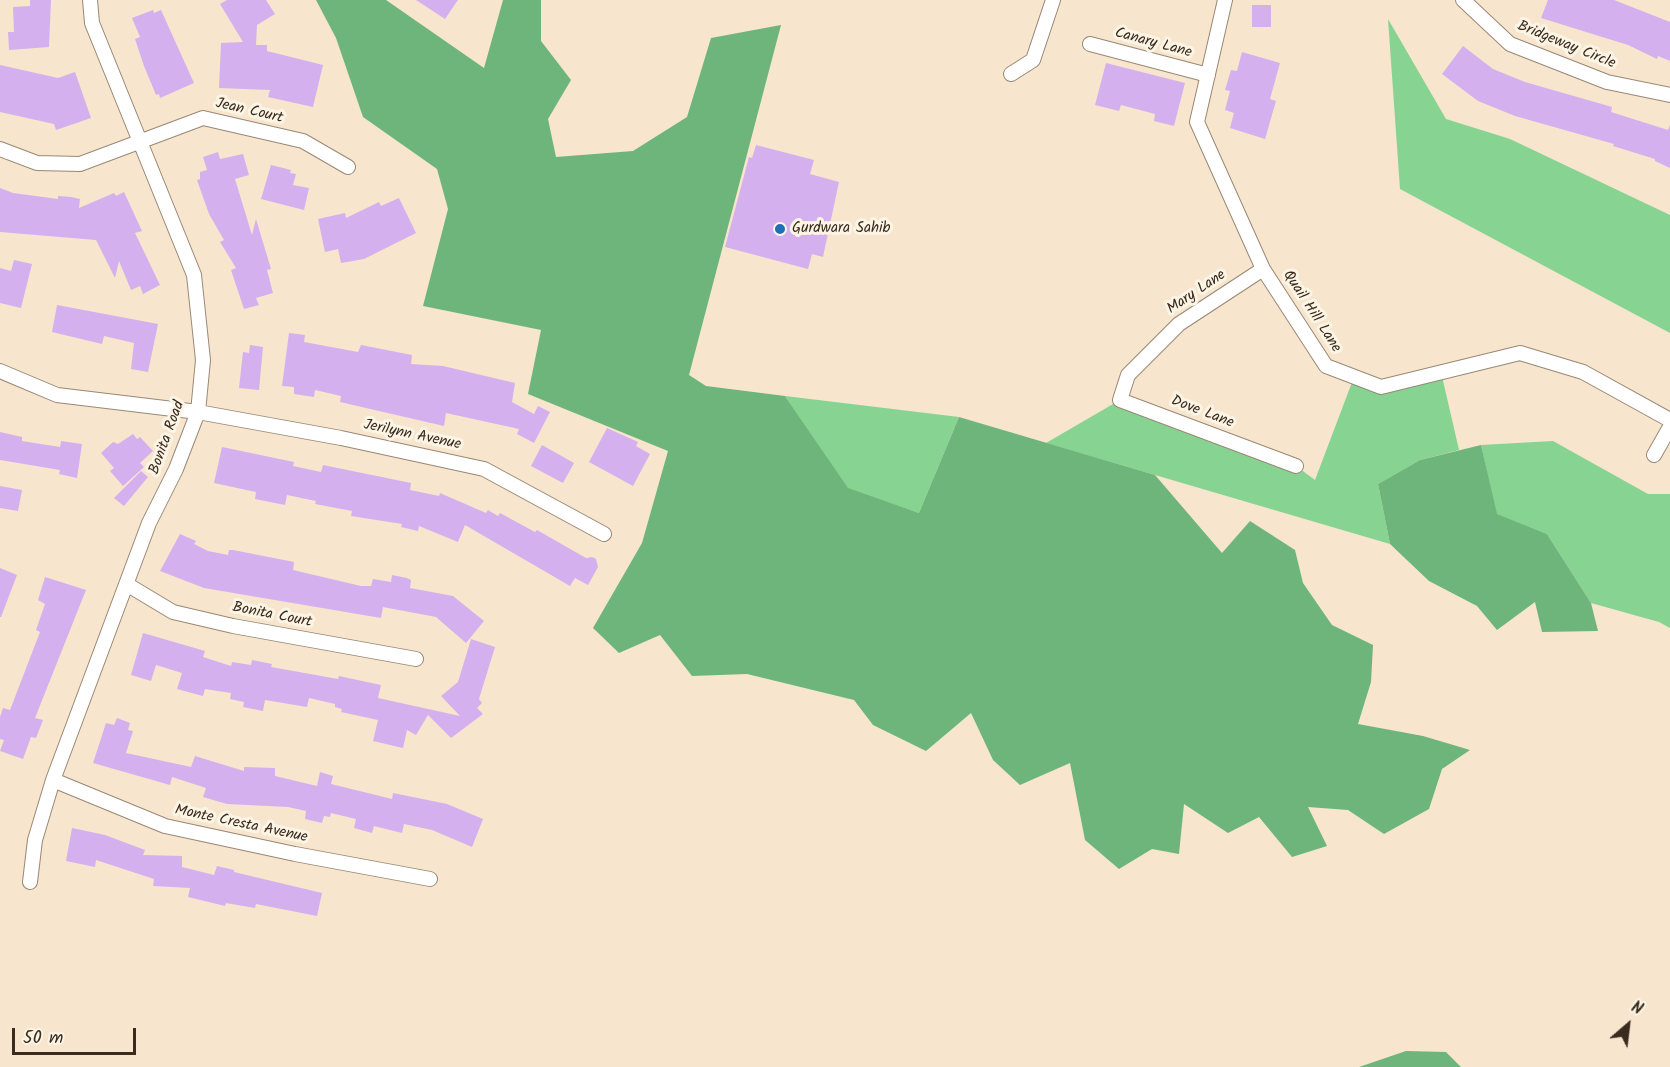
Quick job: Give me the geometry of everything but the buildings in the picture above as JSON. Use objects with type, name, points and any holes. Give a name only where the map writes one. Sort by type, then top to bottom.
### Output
[{"type":"street","name":"Bonita Road","points":[[30,882],[35,840],[53,780],[128,585],[149,523],[176,469],[198,412],[203,360],[194,275],[92,23],[90,0]]},
{"type":"street","points":[[1011,74],[1032,60],[1053,0]]},
{"type":"street","name":"Quail Hill Lane","points":[[1225,0],[1197,122],[1263,269],[1326,366],[1382,387],[1520,353],[1583,372],[1670,420]]},
{"type":"street","name":"Bridgeway Circle","points":[[1463,0],[1510,44],[1607,82],[1670,95]]},
{"type":"street","name":"Canary Lane","points":[[1090,44],[1208,75]]},
{"type":"street","name":"Jean Court","points":[[0,149],[37,163],[80,164],[139,140],[203,118],[303,141],[348,167]]},
{"type":"street","name":"Mary Lane","points":[[1128,375],[1179,324],[1263,269]]},
{"type":"street","name":"Jerilynn Avenue","points":[[0,371],[57,395],[198,412],[341,438],[484,469],[604,534]]},
{"type":"street","name":"Dove Lane","points":[[1128,375],[1120,400],[1296,466]]},
{"type":"street","points":[[1654,454],[1670,427]]},
{"type":"street","name":"Bonita Court","points":[[128,585],[173,612],[233,626],[416,659]]},
{"type":"street","name":"Monte Cresta Avenue","points":[[53,780],[165,826],[430,879]]},
{"type":"green space","points":[[316,0],[386,0],[484,68],[503,0],[541,0],[541,41],[571,80],[548,119],[556,157],[633,151],[687,117],[711,38],[781,25],[689,375],[706,386],[785,396],[848,488],[919,513],[959,417],[1155,475],[1222,553],[1250,521],[1295,550],[1303,583],[1332,625],[1373,645],[1371,682],[1358,724],[1423,736],[1470,750],[1442,769],[1429,809],[1384,834],[1348,810],[1308,807],[1327,846],[1292,857],[1259,817],[1228,833],[1184,804],[1179,854],[1152,849],[1119,869],[1085,840],[1070,763],[1020,785],[993,760],[971,713],[926,751],[873,725],[854,700],[747,674],[692,676],[660,635],[619,653],[593,628],[642,543],[668,451],[528,394],[541,330],[423,306],[448,209],[437,169],[363,117],[336,38]]},
{"type":"green space","points":[[1388,19],[1446,119],[1510,139],[1670,215],[1670,333],[1400,189]]},
{"type":"green space","points":[[1441,372],[1459,450],[1420,460],[1378,484],[1390,544],[1046,443],[1120,400],[1296,466],[1315,480],[1354,377],[1382,387]]},
{"type":"green space","points":[[785,396],[959,417],[919,513],[848,489]]},
{"type":"green space","points":[[1553,441],[1648,494],[1670,494],[1670,628],[1659,622],[1591,603],[1547,534],[1496,514],[1481,445]]},
{"type":"green space","points":[[1481,445],[1497,514],[1547,534],[1591,603],[1598,631],[1542,632],[1535,602],[1497,630],[1477,606],[1429,581],[1390,544],[1378,484],[1420,460]]},
{"type":"green space","points":[[1406,1051],[1446,1052],[1461,1067],[1359,1067]]},
{"type":"place","name":"Gurdwara Sahib","points":[[780,229]]}]
